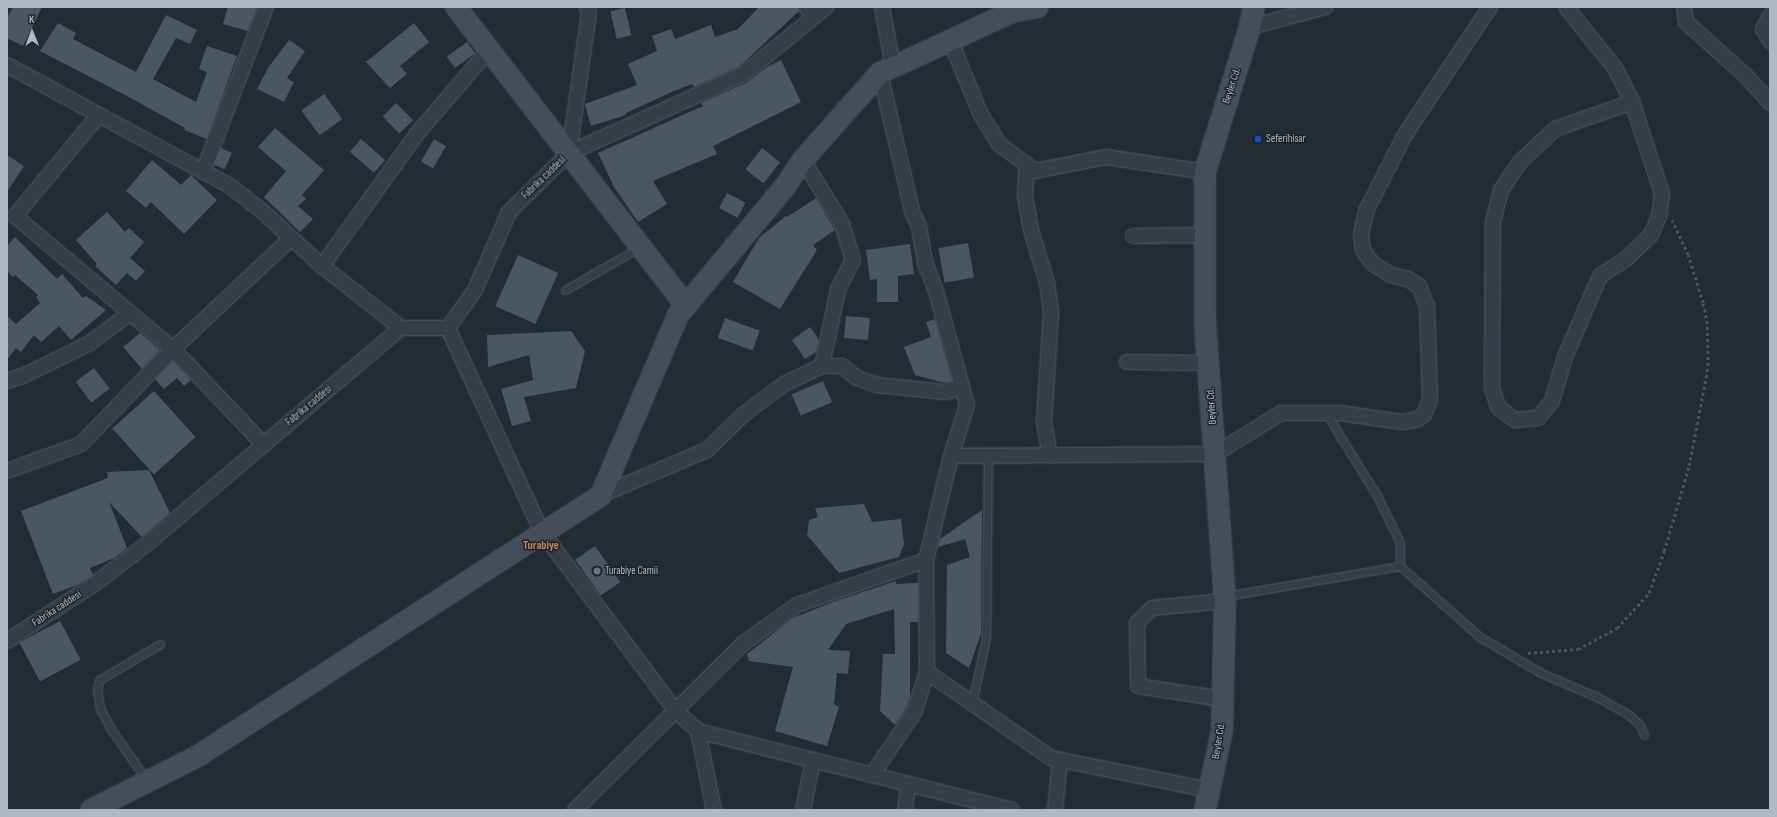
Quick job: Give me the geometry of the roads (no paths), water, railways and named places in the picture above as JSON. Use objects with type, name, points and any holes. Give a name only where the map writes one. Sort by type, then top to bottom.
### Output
[{"type":"street","points":[[203,172],[266,7]]},
{"type":"street","points":[[456,7],[488,51],[569,153],[686,306]]},
{"type":"street","points":[[569,153],[589,13],[586,7]]},
{"type":"street","points":[[569,153],[744,74],[810,12],[826,7]]},
{"type":"street","points":[[872,775],[914,714],[927,672],[926,560],[951,456],[967,405],[936,291],[926,265],[919,227],[912,211],[886,70],[882,7]]},
{"type":"street","points":[[601,495],[678,315],[784,188],[803,160],[886,70],[1012,12],[1038,7]]},
{"type":"street","name":"Beyler Cd.","points":[[1205,810],[1222,731],[1224,599],[1205,319],[1205,172],[1250,27],[1254,7]]},
{"type":"street","points":[[1250,27],[1324,7]]},
{"type":"street","points":[[951,456],[1215,454],[1281,413],[1326,413],[1402,422],[1416,420],[1424,415],[1430,400],[1427,306],[1419,286],[1408,279],[1391,275],[1372,263],[1364,250],[1361,235],[1366,211],[1406,133],[1490,7]]},
{"type":"street","points":[[1566,7],[1615,68],[1632,102],[1662,193],[1659,216],[1651,235],[1626,259],[1600,276],[1565,357],[1552,401],[1538,418],[1515,420],[1498,407],[1492,387],[1493,222],[1501,190],[1520,162],[1555,129],[1632,102]]},
{"type":"street","points":[[1684,7],[1686,22],[1746,76],[1770,103]]},
{"type":"street","points":[[1770,16],[1763,29],[1770,41]]},
{"type":"street","points":[[950,40],[984,121],[999,144],[1035,171],[1106,157],[1205,172]]},
{"type":"street","points":[[322,266],[416,134],[488,51]]},
{"type":"street","points":[[7,65],[98,116],[230,186],[261,210],[322,266],[402,328],[448,328],[542,532],[676,712],[698,731],[1012,810]]},
{"type":"street","points":[[98,116],[10,218],[130,313],[173,350],[264,445]]},
{"type":"street","name":"Fabrika caddesi","points":[[448,328],[475,290],[509,212],[569,153]]},
{"type":"street","points":[[803,160],[842,224],[853,260],[838,290],[822,366]]},
{"type":"street","points":[[1027,165],[1025,196],[1031,230],[1048,283],[1051,313],[1044,422],[1050,455]]},
{"type":"street","points":[[1133,236],[1205,235]]},
{"type":"street","points":[[7,471],[81,444],[173,350],[291,238]]},
{"type":"street","points":[[7,381],[25,375],[90,343],[130,313]]},
{"type":"street","name":"Fabrika caddesi","points":[[7,641],[96,583],[180,517],[402,328]]},
{"type":"street","points":[[1127,362],[1208,363]]},
{"type":"street","points":[[91,810],[198,756],[601,495],[707,450],[744,414],[784,384],[822,366],[842,366],[857,378],[877,385],[946,392],[962,387]]},
{"type":"street","points":[[575,810],[632,751],[676,712],[744,644],[797,606],[926,560]]},
{"type":"street","points":[[1222,699],[1138,686],[1137,623],[1152,608],[1224,599]]},
{"type":"street","points":[[927,672],[1051,758],[1210,790]]},
{"type":"street","points":[[698,731],[714,810]]},
{"type":"street","points":[[803,810],[813,760]]},
{"type":"street","points":[[1055,810],[1060,760]]},
{"type":"street","points":[[905,810],[908,785]]},
{"type":"lane","points":[[565,290],[640,247]]},
{"type":"lane","points":[[1326,413],[1377,496],[1400,543],[1400,566],[1480,637],[1510,656],[1629,715],[1639,724],[1644,735]]},
{"type":"lane","points":[[972,703],[986,638],[988,456]]},
{"type":"lane","points":[[1224,599],[1400,566]]},
{"type":"lane","points":[[147,781],[111,729],[100,708],[97,690],[99,680],[160,644]]},
{"type":"place","name":"Seferihisar","points":[[1258,139]]},
{"type":"place","name":"Turabiye Camii","points":[[597,571]]},
{"type":"district","name":"Turabiye","points":[[541,546]]}]
